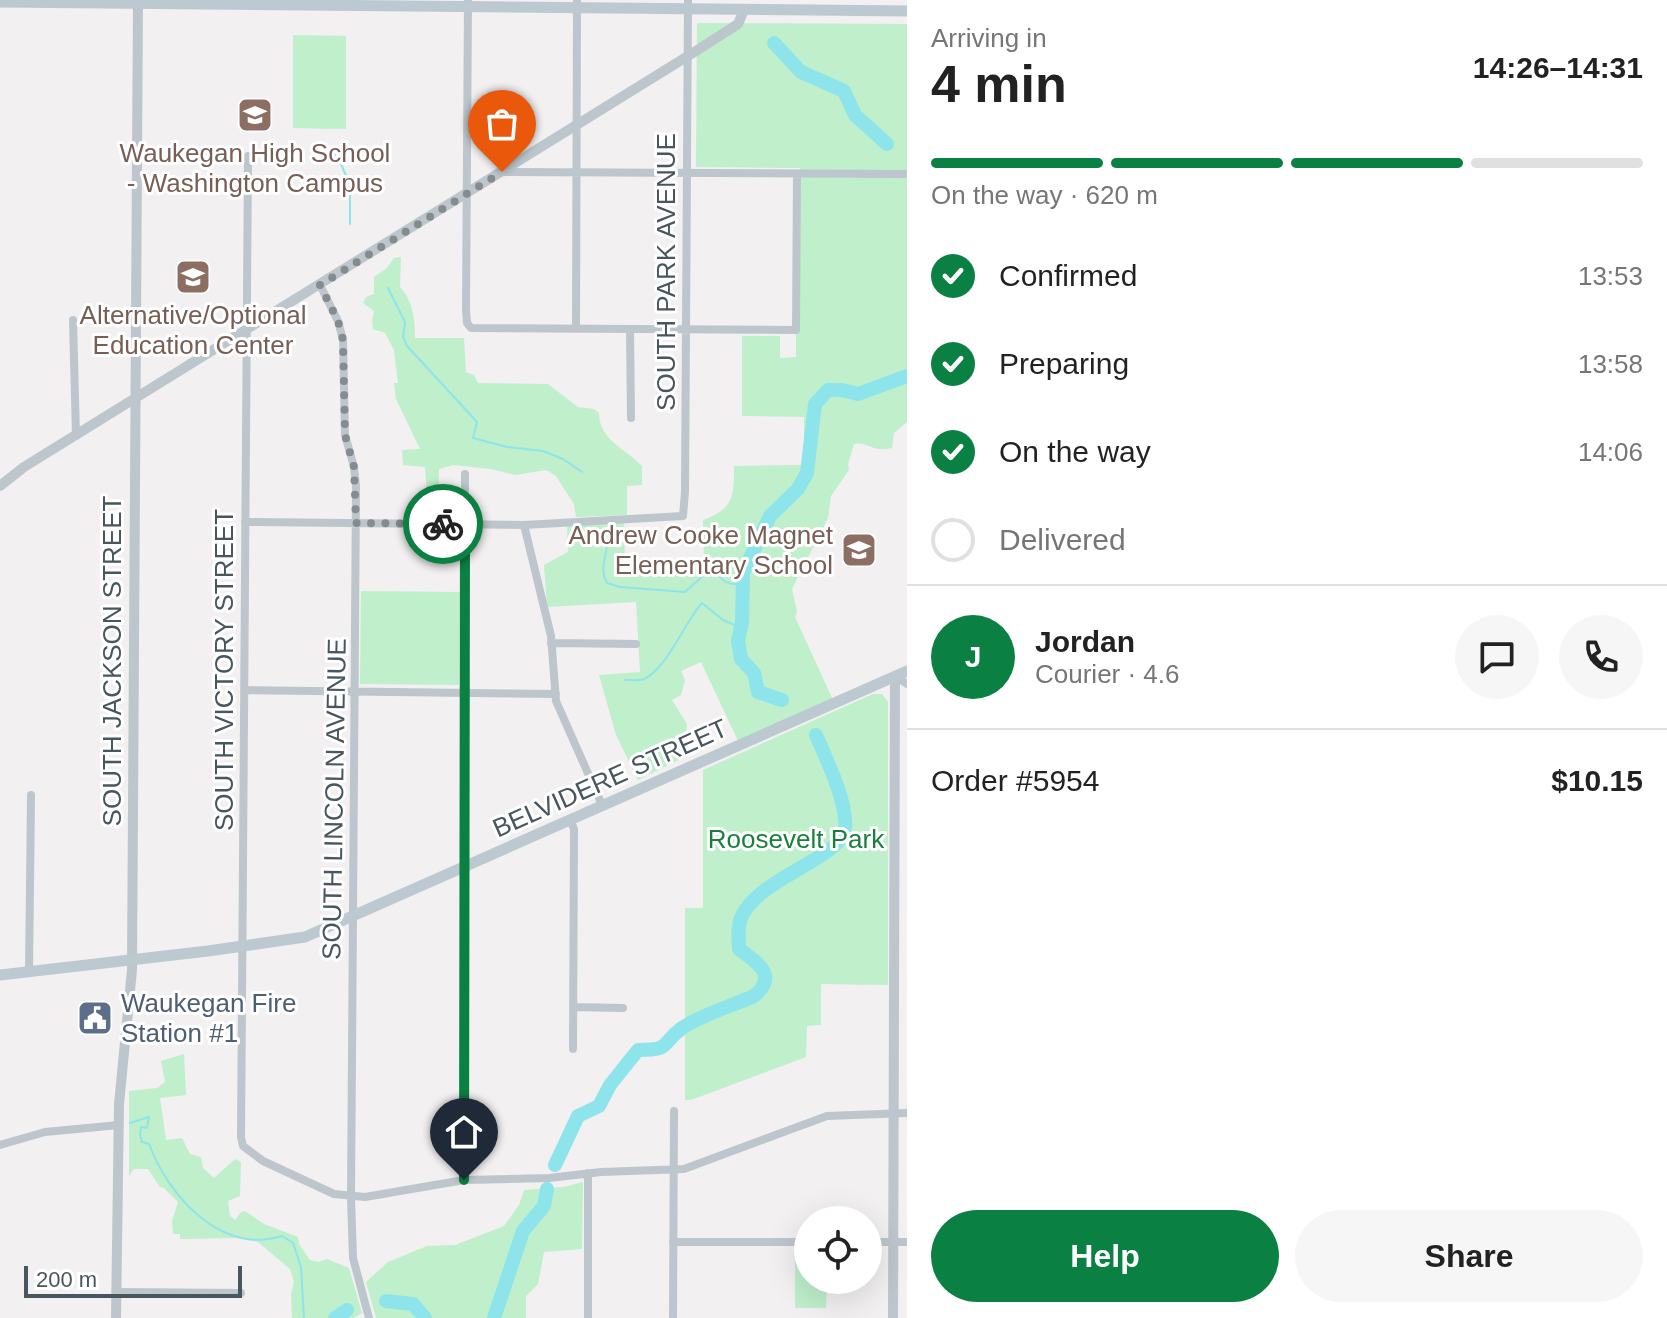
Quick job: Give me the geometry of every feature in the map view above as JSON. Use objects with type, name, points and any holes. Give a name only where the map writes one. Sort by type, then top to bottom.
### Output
[{"type":"main road","points":[[0,2],[688,5],[744,10],[907,11]]},
{"type":"main road","name":"BELVIDERE STREET","points":[[0,975],[305,937],[907,671]]},
{"type":"street","name":"SOUTH JACKSON STREET","points":[[116,1318],[119,1125],[132,960],[138,2]]},
{"type":"street","points":[[468,4],[466,310],[467,323],[471,328],[796,330],[797,174]]},
{"type":"street","points":[[576,329],[577,4]]},
{"type":"street","name":"SOUTH PARK AVENUE","points":[[524,525],[683,516],[688,5]]},
{"type":"street","points":[[0,486],[24,467],[688,56],[738,24],[744,10]]},
{"type":"street","name":"SOUTH VICTORY STREET","points":[[248,156],[242,1142],[254,1156],[275,1167],[334,1194],[351,1198]]},
{"type":"street","points":[[502,172],[907,174]]},
{"type":"street","name":"SOUTH LINCOLN AVENUE","points":[[320,285],[338,321],[343,340],[345,435],[354,467],[351,1198],[353,1258],[369,1318]]},
{"type":"street","points":[[73,320],[76,436]]},
{"type":"street","points":[[630,330],[631,418]]},
{"type":"street","points":[[464,1180],[465,474]]},
{"type":"street","points":[[245,522],[524,525],[551,643],[557,702],[602,805]]},
{"type":"street","points":[[551,643],[636,644]]},
{"type":"street","points":[[895,676],[907,684]]},
{"type":"street","points":[[893,1318],[893,1113],[898,982],[895,676]]},
{"type":"street","points":[[244,690],[556,694]]},
{"type":"street","points":[[29,972],[31,795]]},
{"type":"street","points":[[570,819],[574,829],[573,1049]]},
{"type":"street","points":[[573,1007],[623,1008]]},
{"type":"street","points":[[673,1318],[674,1111]]},
{"type":"street","points":[[351,1198],[464,1180],[674,1171],[827,1116],[907,1113]]},
{"type":"street","points":[[0,1145],[45,1132],[119,1125]]},
{"type":"street","points":[[588,1173],[588,1318]]},
{"type":"street","points":[[673,1242],[794,1242]]},
{"type":"street","points":[[882,1242],[907,1242]]},
{"type":"street","points":[[117,1292],[241,1293]]},
{"type":"green space","points":[[697,23],[907,24],[907,422],[894,433],[892,448],[854,444],[849,470],[831,496],[828,518],[792,589],[797,612],[795,617],[833,700],[739,743],[701,662],[681,671],[685,680],[681,695],[672,700],[687,724],[686,733],[695,752],[638,780],[616,735],[599,675],[640,672],[636,602],[547,607],[544,565],[568,552],[567,524],[624,522],[625,564],[704,562],[703,520],[721,511],[730,500],[734,466],[804,465],[804,417],[742,416],[742,336],[780,336],[780,358],[796,357],[800,168],[696,167]]},
{"type":"green space","points":[[293,35],[346,36],[346,129],[293,128]]},
{"type":"green space","points":[[401,257],[400,287],[412,311],[415,338],[464,338],[466,372],[474,375],[478,383],[548,384],[578,407],[594,409],[599,413],[608,437],[642,466],[642,485],[627,486],[627,515],[576,517],[574,504],[556,476],[546,470],[515,475],[453,465],[439,469],[438,509],[428,509],[425,467],[403,465],[402,450],[420,449],[396,399],[394,383],[398,383],[394,350],[385,333],[373,329],[374,311],[363,303],[366,297],[374,294],[374,277],[387,268],[394,258]]},
{"type":"green space","points":[[361,591],[460,592],[459,685],[360,684]]},
{"type":"green space","name":"Roosevelt Park","points":[[873,694],[882,694],[888,702],[888,985],[821,984],[821,1025],[807,1026],[806,1057],[685,1100],[685,908],[703,908],[703,770]]},
{"type":"green space","points":[[184,1054],[186,1095],[160,1098],[166,1140],[182,1138],[190,1154],[201,1157],[203,1168],[214,1178],[235,1159],[241,1162],[240,1196],[228,1201],[230,1216],[235,1220],[245,1211],[264,1224],[298,1237],[310,1260],[319,1262],[327,1259],[349,1268],[362,1313],[354,1318],[292,1318],[294,1282],[290,1269],[258,1242],[237,1238],[180,1239],[180,1234],[173,1234],[172,1221],[178,1202],[160,1187],[148,1169],[134,1169],[129,1176],[129,1091],[157,1088],[165,1082],[161,1061]]},
{"type":"green space","points":[[583,1182],[582,1249],[544,1252],[538,1284],[526,1296],[526,1318],[376,1318],[366,1282],[388,1262],[427,1246],[455,1245],[504,1226],[519,1205],[524,1190],[564,1187]]},
{"type":"green space","points":[[795,1294],[826,1294],[826,1308],[795,1308]]},
{"type":"waterway","points":[[774,43],[801,72],[844,91],[855,115],[887,144]]},
{"type":"waterway","points":[[317,142],[338,157],[350,185],[350,224]]},
{"type":"waterway","points":[[388,288],[405,322],[403,337],[407,346],[477,422],[473,438],[507,447],[543,451],[563,459],[582,472]]},
{"type":"waterway","points":[[782,700],[758,692],[754,673],[741,659],[738,641],[742,622],[743,573],[770,516],[798,489],[807,473],[815,404],[828,390],[858,394],[907,376]]},
{"type":"waterway","points":[[607,544],[603,568],[605,578],[607,583],[620,587],[685,592],[705,574],[716,572],[727,582],[743,584]]},
{"type":"waterway","points":[[625,680],[642,680],[652,674],[668,656],[702,603],[723,620],[741,628]]},
{"type":"waterway","points":[[555,1165],[578,1116],[599,1106],[610,1085],[638,1050],[662,1047],[689,1024],[754,996],[761,989],[765,982],[763,970],[739,949],[741,918],[764,891],[830,849],[845,828],[840,794],[816,735]]},
{"type":"waterway","points":[[130,1123],[149,1117],[147,1128],[141,1127],[142,1142],[149,1144],[169,1183],[199,1216],[218,1229],[238,1237],[259,1240],[282,1236],[293,1243],[301,1267],[304,1318]]},
{"type":"waterway","points":[[494,1318],[523,1231],[544,1206],[547,1189]]},
{"type":"waterway","points":[[386,1301],[413,1304],[425,1318]]},
{"type":"waterway","points":[[335,1318],[347,1310]]},
{"type":"way so far","points":[[443,524],[356,523],[354,467],[345,435],[346,360],[343,340],[338,321],[320,285],[502,172]]},
{"type":"place","name":"Waukegan High School - Washington Campus","points":[[255,115]]},
{"type":"place","name":"Alternative/Optional Education Center","points":[[193,277]]},
{"type":"place","name":"Andrew Cooke Magnet Elementary School","points":[[859,550]]},
{"type":"place","name":"Waukegan Fire Station #1","points":[[95,1018]]},
{"type":"route","points":[[443,524],[465,524],[464,1180]]}]
